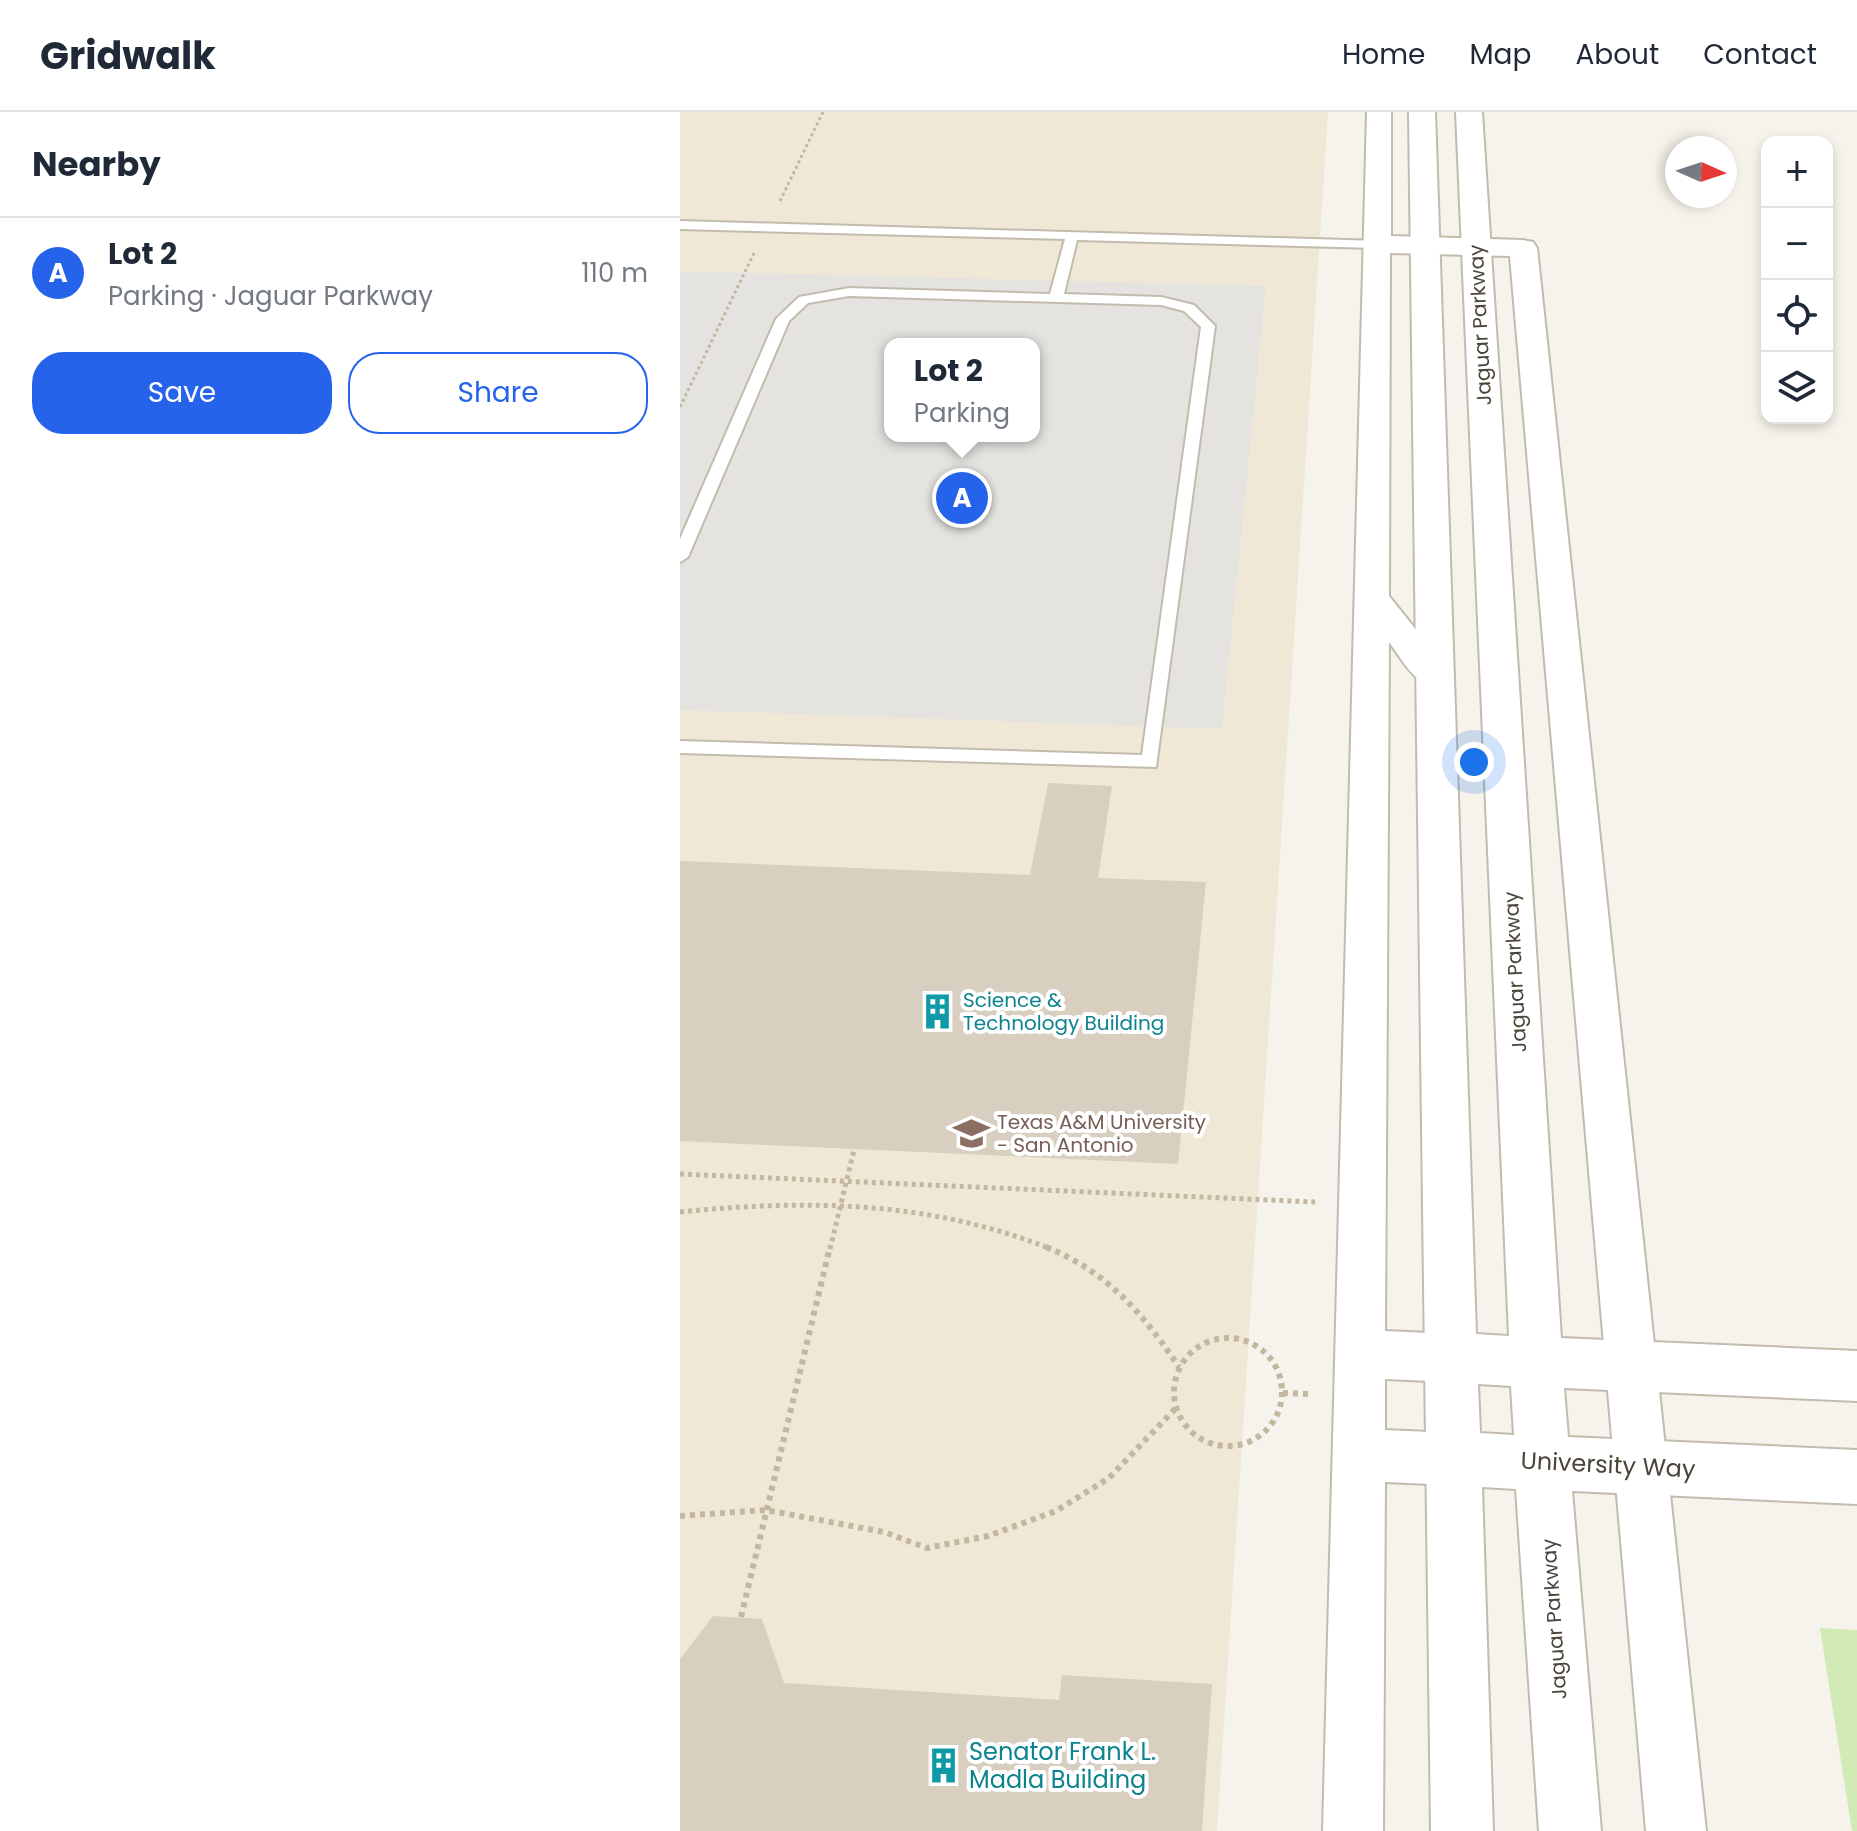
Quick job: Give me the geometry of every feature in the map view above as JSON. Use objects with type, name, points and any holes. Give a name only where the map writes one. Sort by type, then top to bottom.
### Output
[{"type":"street","points":[[1353,1831],[1379,112]]},
{"type":"street","points":[[1422,112],[1462,1831]]},
{"type":"street","name":"Jaguar Parkway","points":[[1469,112],[1542,1462],[1570,1831]]},
{"type":"street","points":[[1376,244],[1523,248],[1676,1831]]},
{"type":"street","points":[[1372,598],[1435,676]]},
{"type":"street","points":[[1362,1354],[1857,1376]]},
{"type":"street","name":"University Way","points":[[1359,1455],[1857,1477]]},
{"type":"lane","points":[[680,225],[1376,244]]},
{"type":"lane","points":[[1056,298],[1072,236]]},
{"type":"lane","points":[[680,557],[789,310],[824,294],[849,292],[1177,303],[1202,317],[1208,326],[1150,762],[680,747]]},
{"type":"path","points":[[680,407],[823,112]]},
{"type":"path","points":[[741,1617],[854,1150]]},
{"type":"path","points":[[680,1174],[1364,1204]]},
{"type":"path","points":[[680,1212],[739,1205],[841,1202],[978,1223],[1037,1244],[1106,1279],[1145,1317],[1179,1367]]},
{"type":"path","points":[[1231,1338],[1252,1343],[1270,1354],[1281,1372],[1283,1393],[1272,1422],[1266,1431],[1247,1442],[1225,1445],[1203,1440],[1186,1427],[1175,1409],[1172,1388],[1179,1367],[1192,1351],[1210,1341],[1231,1338]]},
{"type":"path","points":[[680,1516],[766,1510],[884,1532],[927,1548],[988,1536],[1056,1511],[1109,1478],[1175,1409]]},
{"type":"shaded area","name":"Texas A&M University - San Antonio","points":[[680,112],[1328,112],[1217,1831],[680,1831]]},
{"type":"shaded area","points":[[680,271],[1266,286],[1222,729],[680,710]]},
{"type":"green space","points":[[1820,1628],[1857,1630],[1857,1831],[1852,1831]]},
{"type":"building","name":"Science & Technology Building","points":[[1048,783],[1112,786],[1098,878],[1206,882],[1178,1164],[680,1141],[680,861],[1030,875]]},
{"type":"building","name":"Senator Frank L. Madla Building","points":[[713,1616],[762,1619],[784,1683],[1059,1700],[1062,1675],[1212,1684],[1202,1831],[680,1831],[680,1659]]},
{"type":"place","name":"Lot 2","points":[[962,498]]},
{"type":"place","name":"Science & Technology Building","points":[[937,1012]]},
{"type":"place","name":"Texas A&M University - San Antonio","points":[[971,1134]]},
{"type":"place","name":"Senator Frank L. Madla Building","points":[[943,1766]]}]
